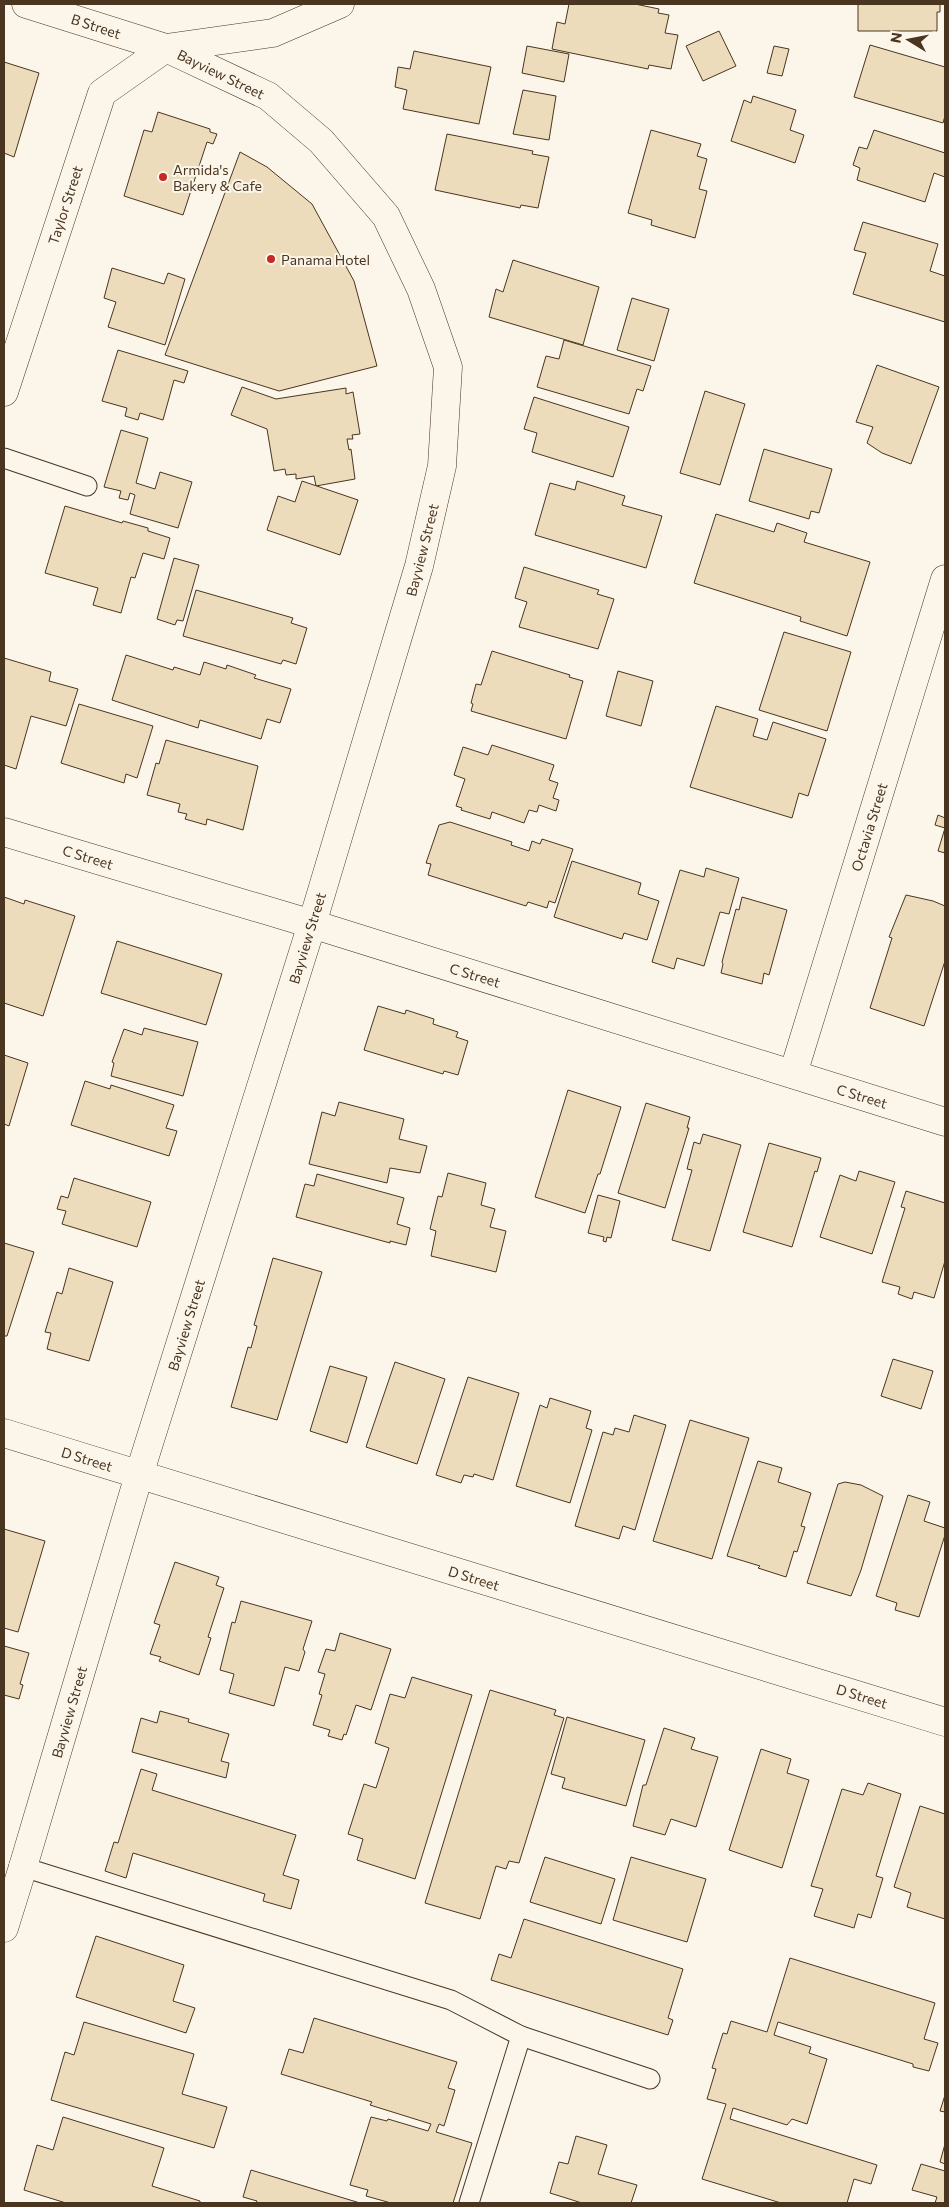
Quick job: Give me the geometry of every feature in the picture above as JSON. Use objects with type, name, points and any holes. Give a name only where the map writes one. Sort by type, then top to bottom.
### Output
[{"type":"street","points":[[166,48],[272,32],[340,4]]},
{"type":"street","name":"B Street","points":[[37,7],[166,48]]},
{"type":"street","name":"Taylor Street","points":[[4,392],[102,93],[166,48]]},
{"type":"street","name":"Bayview Street","points":[[4,1928],[139,1475],[312,924],[419,566],[442,466],[448,367],[421,289],[386,216],[321,141],[268,96],[166,48]]},
{"type":"street","name":"Octavia Street","points":[[793,1074],[945,579]]},
{"type":"street","name":"C Street","points":[[4,832],[312,924],[945,1122]]},
{"type":"street","name":"D Street","points":[[4,1433],[945,1722]]},
{"type":"lane","points":[[4,458],[87,486]]},
{"type":"lane","points":[[23,1867],[451,2000],[521,2036],[650,2079]]},
{"type":"lane","points":[[469,2203],[521,2036]]},
{"type":"building","points":[[569,4],[635,4],[659,9],[658,13],[669,15],[665,33],[678,35],[671,69],[649,65],[648,69],[552,49],[557,22],[565,24]]},
{"type":"building","points":[[858,4],[940,4],[940,12],[937,12],[937,31],[858,31]]},
{"type":"building","points":[[719,31],[736,66],[703,81],[686,46]]},
{"type":"building","points":[[870,45],[945,67],[945,116],[943,123],[854,97]]},
{"type":"building","points":[[527,46],[569,54],[564,82],[522,73]]},
{"type":"building","points":[[774,46],[789,49],[782,76],[767,73]]},
{"type":"building","points":[[414,51],[491,67],[479,124],[403,109],[407,90],[395,87],[398,67],[410,69]]},
{"type":"building","points":[[4,62],[39,73],[14,157],[4,153]]},
{"type":"building","points":[[523,90],[556,96],[549,140],[513,134]]},
{"type":"building","points":[[753,96],[796,110],[790,130],[804,135],[795,163],[731,141],[744,100],[751,103]]},
{"type":"building","name":"Armida's Bakery & Cafe","points":[[158,112],[210,129],[210,132],[217,134],[213,144],[207,142],[183,215],[124,196],[144,130],[152,132]]},
{"type":"building","points":[[651,130],[701,144],[697,156],[707,159],[699,189],[707,191],[695,238],[651,225],[652,220],[628,213]]},
{"type":"building","points":[[874,130],[945,153],[945,177],[934,173],[925,202],[857,180],[860,168],[853,165],[859,147],[867,149]]},
{"type":"building","points":[[447,134],[533,151],[532,154],[549,157],[538,208],[521,205],[520,208],[435,190]]},
{"type":"building","name":"Panama Hotel","points":[[240,152],[267,167],[312,204],[354,281],[377,366],[279,391],[165,355]]},
{"type":"building","points":[[863,222],[938,244],[930,271],[945,276],[945,322],[853,294],[866,253],[854,250]]},
{"type":"building","points":[[513,260],[599,287],[583,345],[489,317],[496,289],[503,292]]},
{"type":"building","points":[[112,268],[164,284],[168,273],[185,279],[165,345],[108,327],[116,302],[104,298]]},
{"type":"building","points":[[632,298],[669,309],[654,361],[617,350]]},
{"type":"building","points":[[564,340],[651,366],[643,391],[637,389],[629,414],[537,387],[546,356],[559,359]]},
{"type":"building","points":[[118,350],[188,371],[184,383],[174,380],[163,420],[140,413],[138,420],[125,416],[127,408],[102,401]]},
{"type":"building","points":[[877,365],[939,387],[911,464],[882,453],[867,443],[873,427],[856,422]]},
{"type":"building","points":[[242,387],[276,399],[346,388],[346,394],[353,392],[360,434],[352,435],[353,439],[347,439],[349,450],[351,449],[355,479],[316,486],[314,476],[296,479],[296,474],[286,475],[285,469],[274,471],[267,429],[231,415]]},
{"type":"building","points":[[705,391],[745,404],[720,485],[680,473]]},
{"type":"building","points":[[534,397],[629,427],[613,477],[532,452],[537,433],[524,429]]},
{"type":"building","points":[[121,430],[148,438],[136,483],[155,489],[160,472],[192,482],[178,528],[130,514],[135,495],[130,493],[128,500],[119,498],[121,491],[104,487]]},
{"type":"building","points":[[764,449],[832,469],[819,513],[811,511],[809,519],[749,501]]},
{"type":"building","points":[[302,481],[358,500],[340,555],[267,530],[278,496],[295,502]]},
{"type":"building","points":[[577,481],[625,496],[622,505],[662,516],[646,568],[535,535],[550,483],[575,490]]},
{"type":"building","points":[[65,506],[122,523],[123,521],[148,528],[148,531],[170,538],[164,559],[143,553],[135,578],[131,577],[121,613],[93,605],[98,588],[45,573]]},
{"type":"building","points":[[716,514],[774,532],[777,523],[807,533],[804,542],[870,562],[847,636],[800,621],[801,617],[694,583]]},
{"type":"building","points":[[174,558],[199,565],[183,621],[177,620],[175,625],[157,619]]},
{"type":"building","points":[[524,567],[599,590],[597,594],[614,599],[598,649],[519,627],[527,602],[515,598]]},
{"type":"building","points":[[196,590],[293,618],[291,623],[307,628],[296,664],[283,660],[281,664],[183,636]]},
{"type":"building","points":[[784,632],[851,652],[827,731],[759,710]]},
{"type":"building","points":[[492,651],[570,675],[569,677],[583,681],[566,739],[471,711],[476,684],[481,685]]},
{"type":"building","points":[[126,655],[173,670],[174,667],[200,675],[204,662],[226,669],[227,665],[256,675],[254,678],[291,689],[280,723],[267,719],[261,739],[200,720],[198,728],[112,700]]},
{"type":"building","points":[[4,658],[51,672],[49,681],[78,689],[66,726],[31,716],[16,769],[4,765]]},
{"type":"building","points":[[618,671],[653,681],[641,726],[606,716]]},
{"type":"building","points":[[79,704],[153,726],[137,778],[126,774],[124,783],[61,763]]},
{"type":"building","points":[[716,706],[758,719],[753,736],[767,740],[773,722],[826,739],[808,796],[799,793],[792,818],[690,787]]},
{"type":"building","points":[[166,740],[258,766],[243,830],[207,819],[206,825],[185,819],[187,814],[178,812],[180,804],[147,795],[156,763],[159,764]]},
{"type":"building","points":[[492,745],[554,765],[549,780],[558,783],[553,798],[559,800],[556,811],[539,805],[537,812],[529,810],[524,823],[492,812],[490,819],[461,810],[462,808],[456,806],[465,779],[454,775],[463,747],[488,755]]},
{"type":"building","points":[[938,815],[945,818],[945,828],[935,825]]},
{"type":"building","points":[[450,822],[512,842],[511,845],[529,851],[532,841],[540,844],[542,839],[573,849],[555,903],[549,901],[547,908],[528,902],[526,906],[428,875],[431,864],[426,863],[439,825]]},
{"type":"building","points":[[945,828],[945,853],[938,851]]},
{"type":"building","points":[[572,861],[641,883],[638,894],[659,901],[647,940],[624,933],[622,939],[554,917]]},
{"type":"building","points":[[706,868],[739,878],[729,914],[720,912],[704,966],[677,958],[674,969],[652,962],[680,870],[704,877]]},
{"type":"building","points":[[906,895],[933,901],[945,906],[945,961],[924,1026],[870,1008],[892,938],[889,937]]},
{"type":"building","points":[[4,897],[24,904],[25,900],[75,916],[43,1016],[4,1003]]},
{"type":"building","points":[[742,897],[787,910],[769,975],[764,973],[762,984],[721,973],[722,962],[736,909],[739,910]]},
{"type":"building","points":[[117,941],[222,974],[206,1025],[101,993]]},
{"type":"building","points":[[378,1006],[405,1014],[406,1010],[434,1019],[433,1024],[458,1032],[456,1037],[468,1041],[458,1075],[444,1071],[443,1074],[364,1050]]},
{"type":"building","points":[[144,1028],[198,1042],[183,1096],[111,1076],[114,1063],[112,1062],[124,1029],[142,1035]]},
{"type":"building","points":[[4,1055],[28,1063],[9,1126],[4,1124]]},
{"type":"building","points":[[85,1081],[110,1089],[111,1085],[174,1105],[166,1128],[177,1131],[169,1156],[71,1125]]},
{"type":"building","points":[[568,1090],[621,1107],[600,1174],[598,1174],[585,1213],[535,1197]]},
{"type":"building","points":[[339,1102],[404,1119],[399,1139],[427,1146],[420,1173],[390,1168],[387,1183],[309,1164],[322,1112],[335,1116]]},
{"type":"building","points":[[646,1103],[690,1117],[687,1128],[689,1128],[665,1208],[618,1193]]},
{"type":"building","points":[[703,1134],[741,1145],[710,1251],[672,1240],[692,1170],[687,1169],[694,1142],[700,1144]]},
{"type":"building","points":[[769,1143],[821,1158],[817,1172],[815,1171],[792,1247],[743,1232]]},
{"type":"building","points":[[859,1171],[895,1182],[872,1254],[820,1237],[840,1175],[856,1181]]},
{"type":"building","points":[[448,1173],[486,1183],[481,1205],[495,1209],[490,1227],[506,1231],[496,1272],[431,1256],[436,1231],[430,1229],[438,1196],[442,1197]]},
{"type":"building","points":[[317,1174],[404,1198],[397,1224],[410,1228],[406,1245],[390,1241],[390,1243],[296,1217],[305,1184],[314,1186]]},
{"type":"building","points":[[74,1178],[151,1202],[137,1247],[62,1224],[66,1211],[57,1209],[61,1196],[68,1198]]},
{"type":"building","points":[[906,1191],[945,1203],[945,1261],[934,1298],[914,1292],[912,1299],[898,1294],[900,1287],[882,1282],[905,1208],[901,1207]]},
{"type":"building","points":[[598,1195],[620,1201],[611,1238],[607,1237],[606,1242],[603,1241],[604,1237],[588,1233]]},
{"type":"building","points":[[4,1243],[34,1252],[7,1336],[4,1336]]},
{"type":"building","points":[[273,1258],[322,1272],[277,1420],[231,1407],[248,1347],[251,1348],[257,1326],[254,1325]]},
{"type":"building","points":[[69,1268],[113,1282],[89,1361],[47,1349],[51,1333],[45,1332],[57,1292],[62,1294]]},
{"type":"building","points":[[893,1359],[933,1371],[921,1409],[881,1396]]},
{"type":"building","points":[[395,1362],[445,1379],[417,1464],[366,1447]]},
{"type":"building","points":[[330,1366],[367,1377],[347,1443],[310,1431]]},
{"type":"building","points":[[468,1377],[519,1393],[493,1480],[474,1474],[473,1477],[464,1475],[461,1483],[436,1475]]},
{"type":"building","points":[[550,1398],[591,1411],[586,1428],[592,1430],[570,1503],[516,1486],[540,1405],[547,1408]]},
{"type":"building","points":[[634,1415],[666,1425],[635,1530],[623,1526],[619,1539],[575,1526],[603,1432],[613,1435],[615,1428],[629,1432]]},
{"type":"building","points":[[690,1420],[749,1438],[712,1559],[653,1541]]},
{"type":"building","points":[[758,1461],[782,1468],[778,1482],[811,1493],[801,1526],[805,1527],[797,1552],[794,1551],[786,1577],[758,1568],[760,1566],[727,1556]]},
{"type":"building","points":[[845,1482],[861,1485],[883,1496],[861,1570],[851,1596],[807,1583],[838,1484]]},
{"type":"building","points":[[908,1495],[930,1502],[924,1521],[945,1528],[945,1535],[919,1617],[895,1610],[897,1603],[876,1596]]},
{"type":"building","points":[[4,1529],[45,1541],[18,1632],[4,1628]]},
{"type":"building","points":[[175,1562],[219,1577],[216,1585],[224,1588],[208,1637],[211,1638],[199,1675],[159,1661],[161,1657],[150,1654],[160,1625],[154,1623]]},
{"type":"building","points":[[241,1601],[312,1621],[303,1649],[305,1652],[299,1671],[285,1667],[274,1706],[229,1693],[234,1674],[220,1670],[232,1622],[235,1623]]},
{"type":"building","points":[[340,1633],[391,1649],[371,1710],[356,1705],[346,1735],[344,1734],[342,1740],[328,1736],[330,1730],[313,1725],[322,1695],[319,1694],[325,1674],[318,1672],[326,1649],[335,1651]]},
{"type":"building","points":[[4,1646],[29,1653],[20,1684],[23,1685],[19,1699],[4,1695]]},
{"type":"building","points":[[412,1677],[472,1695],[415,1879],[357,1860],[363,1839],[348,1834],[364,1784],[376,1788],[389,1748],[375,1743],[390,1694],[405,1698]]},
{"type":"building","points":[[490,1690],[556,1710],[554,1715],[564,1718],[519,1863],[509,1861],[506,1869],[496,1866],[480,1919],[425,1903]]},
{"type":"building","points":[[160,1711],[189,1719],[188,1722],[229,1734],[221,1761],[229,1763],[226,1778],[132,1752],[141,1718],[157,1723]]},
{"type":"building","points":[[567,1717],[645,1740],[626,1806],[562,1788],[565,1778],[551,1774]]},
{"type":"building","points":[[664,1728],[695,1738],[691,1749],[718,1757],[696,1827],[671,1819],[665,1835],[633,1826],[643,1785],[646,1785]]},
{"type":"building","points":[[761,1749],[791,1759],[787,1773],[809,1780],[782,1868],[729,1850]]},
{"type":"building","points":[[141,1769],[157,1774],[152,1790],[296,1835],[283,1875],[299,1880],[291,1909],[263,1901],[265,1894],[133,1853],[126,1878],[105,1871],[114,1842],[118,1843]]},
{"type":"building","points":[[868,1783],[901,1794],[876,1876],[883,1878],[871,1918],[858,1914],[854,1928],[814,1916],[823,1889],[811,1886],[842,1789],[863,1795]]},
{"type":"building","points":[[920,1806],[945,1814],[945,1919],[907,1907],[911,1893],[894,1887]]},
{"type":"building","points":[[545,1857],[615,1879],[601,1924],[530,1902]]},
{"type":"building","points":[[631,1857],[706,1879],[687,1942],[613,1920]]},
{"type":"building","points":[[524,1919],[683,1969],[668,2018],[673,2020],[668,2035],[491,1980],[499,1954],[511,1958]]},
{"type":"building","points":[[96,1936],[184,1965],[173,2001],[195,2008],[186,2033],[76,1997]]},
{"type":"building","points":[[790,1958],[935,2003],[924,2039],[938,2043],[929,2071],[913,2067],[913,2064],[778,2022],[774,2035],[811,2047],[809,2053],[827,2059],[807,2124],[792,2119],[787,2125],[733,2108],[730,2119],[877,2165],[871,2184],[854,2179],[847,2203],[781,2203],[702,2179],[726,2104],[707,2099],[716,2069],[712,2068],[723,2033],[727,2034],[731,2021],[767,2032]]},
{"type":"building","points":[[314,2018],[457,2062],[448,2088],[455,2090],[444,2126],[439,2124],[436,2132],[472,2143],[453,2203],[391,2203],[366,2196],[368,2190],[350,2185],[371,2117],[387,2121],[388,2119],[428,2131],[431,2124],[370,2105],[372,2102],[281,2074],[289,2049],[303,2053]]},
{"type":"building","points":[[84,2022],[194,2054],[182,2094],[227,2107],[214,2148],[51,2100],[65,2052],[74,2055]]},
{"type":"building","points":[[945,2095],[945,2112],[940,2111]]},
{"type":"building","points":[[63,2117],[164,2148],[152,2186],[200,2201],[200,2203],[66,2203],[24,2190],[37,2145],[53,2150]]},
{"type":"building","points":[[576,2136],[607,2145],[598,2174],[637,2185],[631,2203],[582,2203],[550,2193],[559,2162],[568,2164]]},
{"type":"building","points":[[945,2144],[945,2164],[940,2162]]},
{"type":"building","points":[[921,2164],[945,2171],[945,2203],[935,2203],[937,2197],[912,2190]]},
{"type":"building","points":[[251,2170],[360,2203],[256,2203],[257,2201],[243,2197]]},
{"type":"place","name":"Armida's Bakery & Cafe","points":[[163,177]]},
{"type":"place","name":"Panama Hotel","points":[[271,259]]}]
